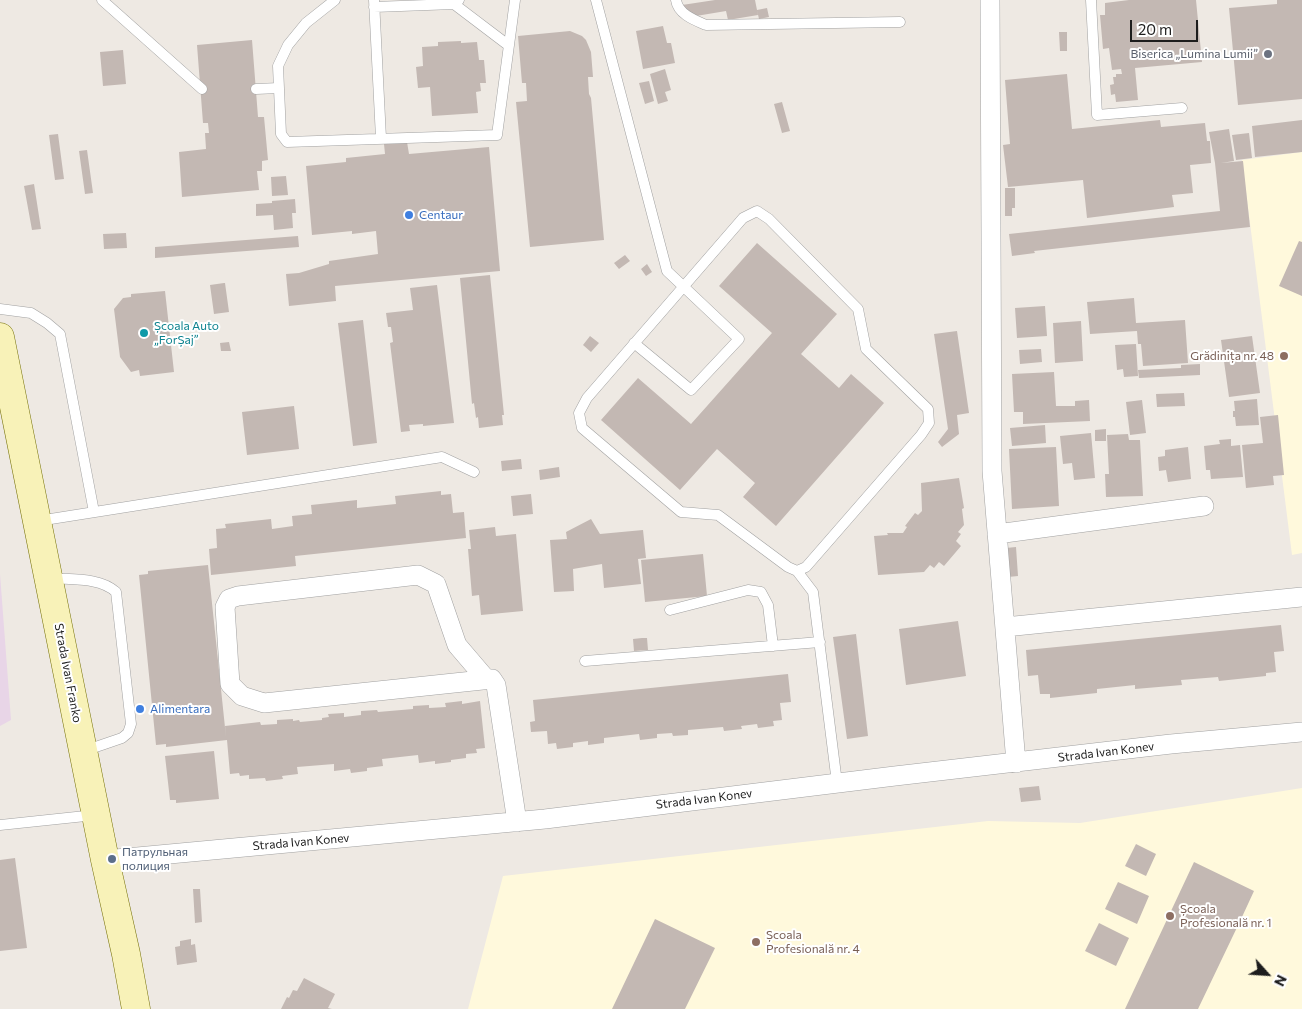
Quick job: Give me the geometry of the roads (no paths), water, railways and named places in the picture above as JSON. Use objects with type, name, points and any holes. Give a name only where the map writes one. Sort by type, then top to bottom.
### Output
[{"type":"main road","name":"Strada Ivan Franko","points":[[0,337],[136,1009]]},
{"type":"street","points":[[990,0],[992,471],[1016,763]]},
{"type":"street","points":[[997,534],[1204,506]]},
{"type":"street","points":[[486,679],[457,645],[436,584],[418,575],[238,596],[228,598],[225,607],[230,684],[242,696],[264,703],[492,679],[496,685],[517,822]]},
{"type":"street","points":[[1005,627],[1302,597]]},
{"type":"street","name":"Strada Ivan Konev","points":[[105,860],[517,822],[1171,744],[1302,732]]},
{"type":"lane","points":[[102,0],[202,89]]},
{"type":"lane","points":[[335,0],[306,23],[288,45],[278,66],[281,134],[287,142],[498,135],[515,0]]},
{"type":"lane","points":[[596,0],[667,271],[740,339],[691,390],[634,343]]},
{"type":"lane","points":[[676,0],[677,7],[691,19],[706,24],[900,22]]},
{"type":"lane","points":[[1091,0],[1097,115],[1182,108]]},
{"type":"lane","points":[[381,138],[374,3],[457,2],[508,45]]},
{"type":"lane","points":[[256,89],[279,88]]},
{"type":"lane","points":[[797,571],[806,567],[922,434],[929,423],[928,409],[866,349],[858,309],[769,219],[757,211],[743,218],[683,286],[587,398],[579,413],[582,428],[681,512],[718,515],[788,567],[797,571],[813,592],[837,783]]},
{"type":"lane","points":[[0,309],[30,313],[47,323],[60,334],[94,512]]},
{"type":"lane","points":[[37,521],[442,458],[474,472]]},
{"type":"lane","points":[[49,578],[101,583],[116,592],[132,724],[128,733],[122,738],[83,751]]},
{"type":"lane","points":[[670,610],[748,590],[761,592],[768,605],[774,646]]},
{"type":"lane","points":[[585,661],[820,642]]},
{"type":"lane","points":[[0,825],[96,815]]},
{"type":"place","name":"Biserica „Lumina Lumii”","points":[[1268,54]]},
{"type":"place","name":"Centaur","points":[[409,215]]},
{"type":"place","name":"Școala Auto „ForȘaj”","points":[[144,333]]},
{"type":"place","name":"Grădinița nr. 48","points":[[1284,356]]},
{"type":"place","name":"Alimentara","points":[[140,709]]},
{"type":"place","name":"Патрульная полиция","points":[[112,859]]},
{"type":"place","name":"Școala Profesională nr. 1","points":[[1170,916]]},
{"type":"place","name":"Școala Profesională nr. 4","points":[[756,942]]}]
